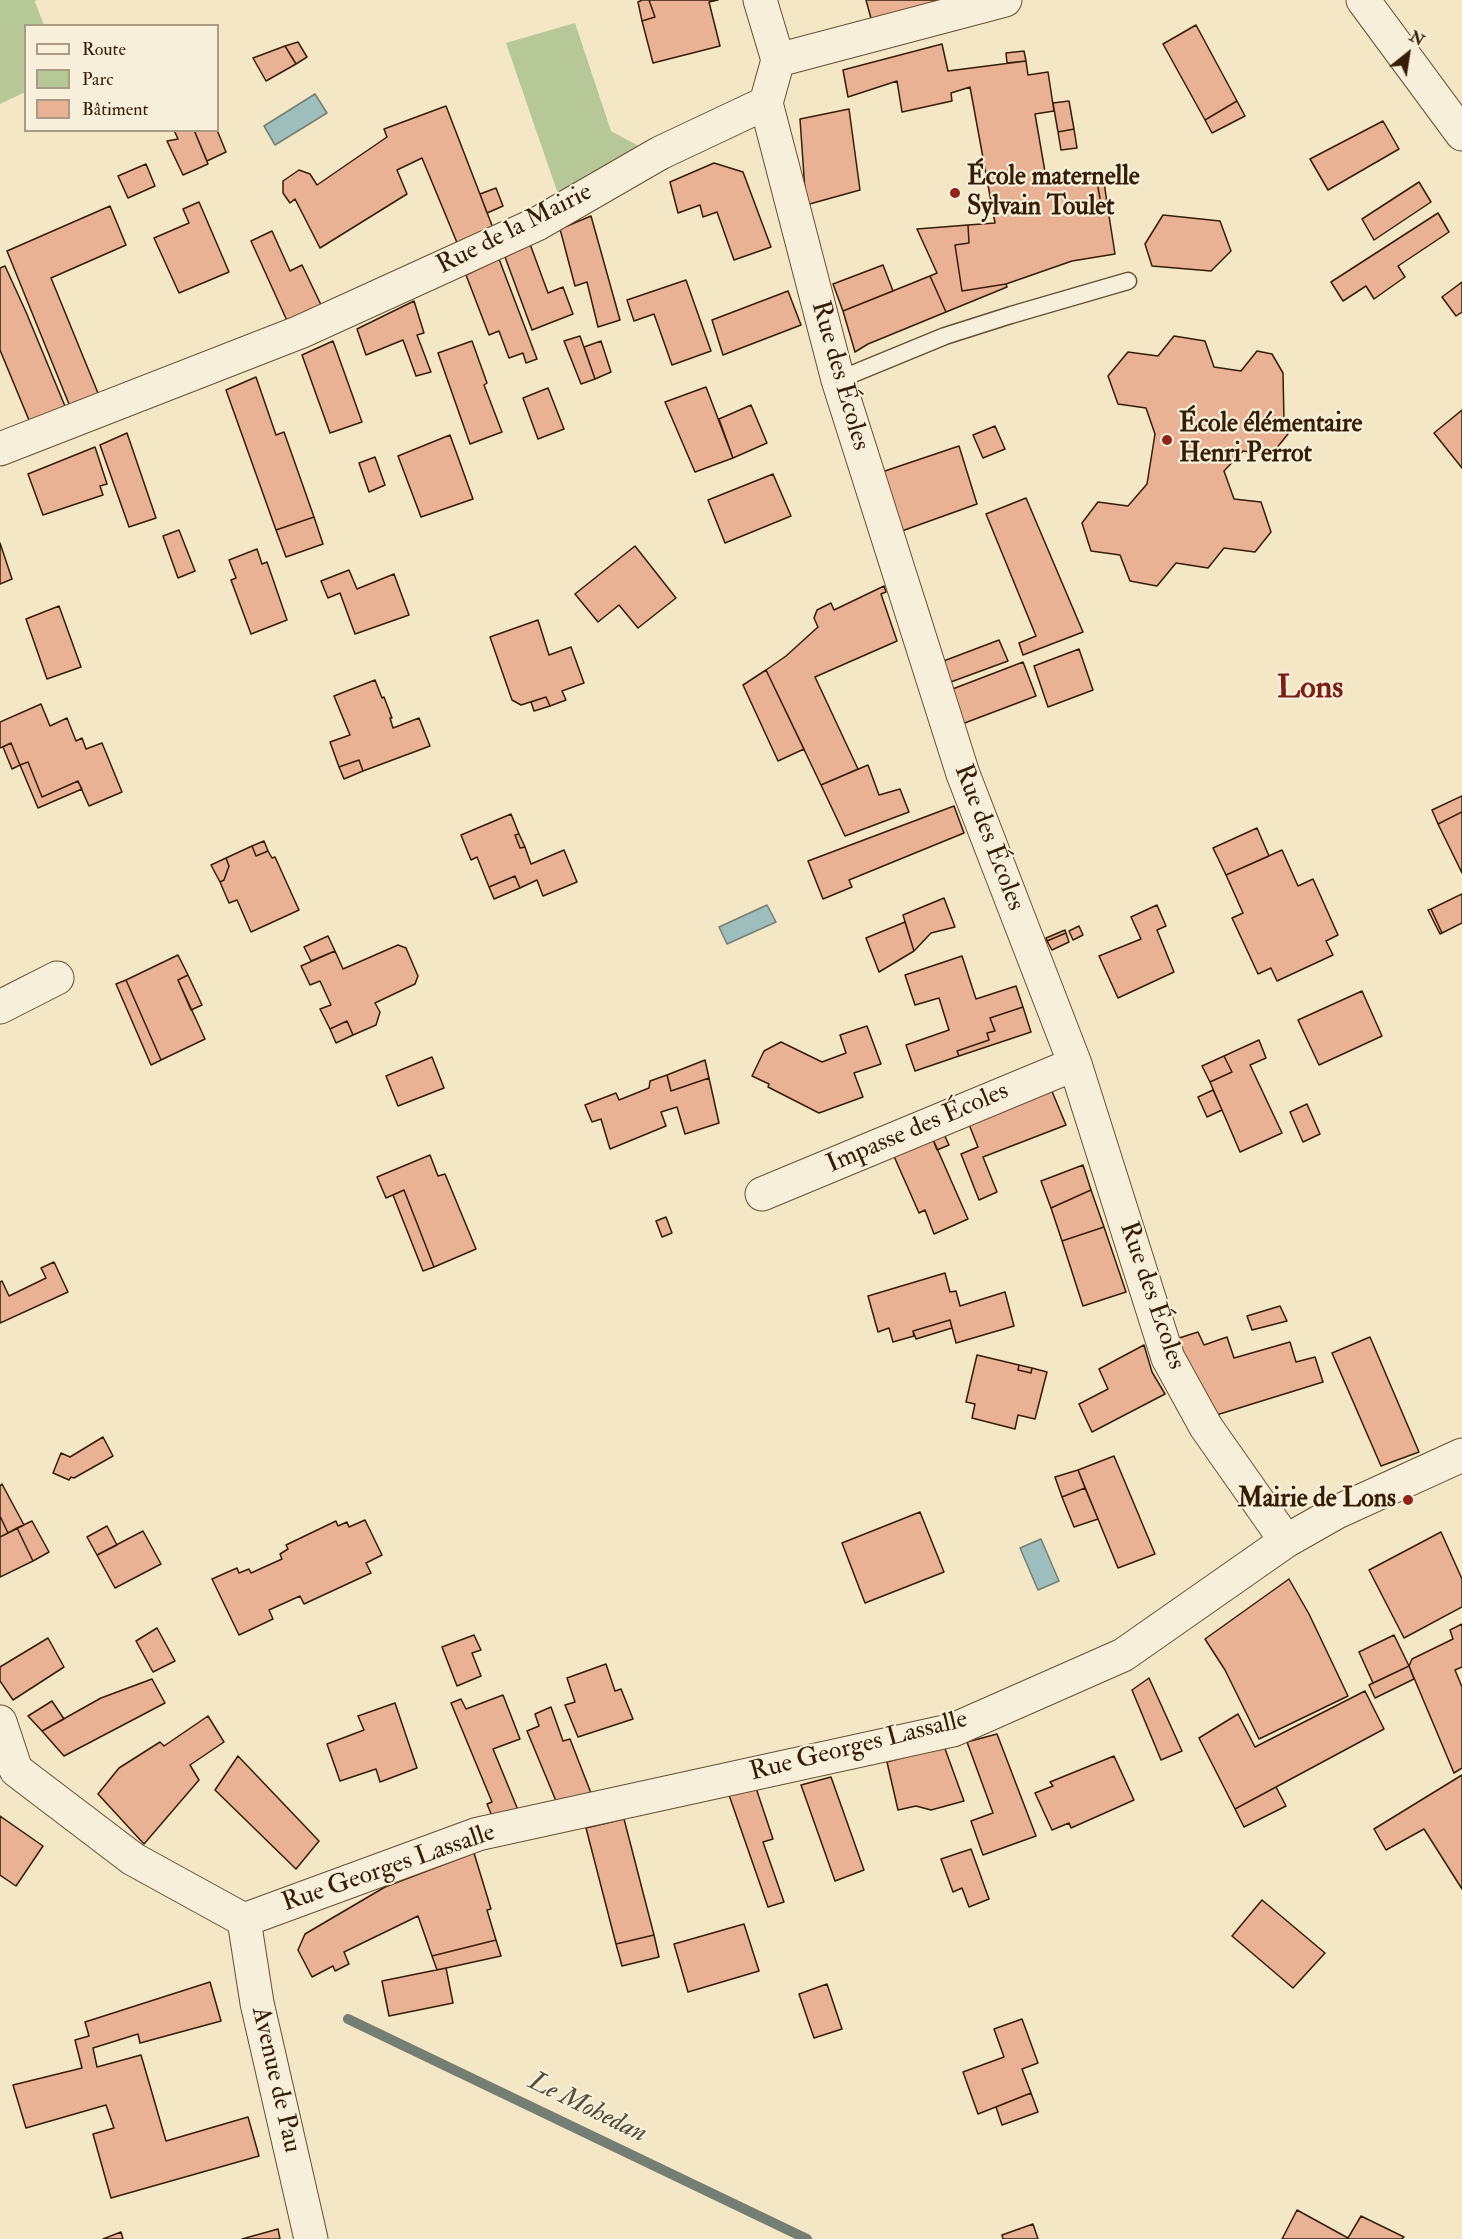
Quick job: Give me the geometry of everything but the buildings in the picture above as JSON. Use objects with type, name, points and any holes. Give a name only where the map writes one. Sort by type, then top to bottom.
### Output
[{"type":"street","points":[[760,0],[778,60],[766,103]]},
{"type":"street","points":[[778,60],[1005,0]]},
{"type":"street","points":[[1363,0],[1462,134]]},
{"type":"street","name":"Rue des Écoles","points":[[766,103],[838,380],[963,774],[1075,1064],[1168,1358],[1206,1427],[1286,1541]]},
{"type":"street","name":"Rue de la Mairie","points":[[0,449],[300,332],[537,224],[660,153],[766,103]]},
{"type":"street","points":[[0,1007],[57,978]]},
{"type":"street","name":"Impasse des Écoles","points":[[762,1194],[1075,1064]]},
{"type":"street","name":"Rue Georges Lassalle","points":[[244,1920],[478,1834],[953,1730],[1123,1655],[1286,1541],[1337,1512],[1462,1455]]},
{"type":"street","points":[[0,1722],[8,1769],[133,1859],[244,1920]]},
{"type":"street","name":"Avenue de Pau","points":[[244,1920],[257,2003],[311,2239]]},
{"type":"lane","points":[[838,380],[945,336],[1128,281]]},
{"type":"green space","points":[[0,0],[36,0],[44,24],[24,24],[24,92],[0,104]]},
{"type":"green space","points":[[575,23],[611,131],[644,149],[558,194],[506,43]]},
{"type":"water","points":[[315,94],[327,113],[275,145],[264,126]]},
{"type":"water","points":[[767,905],[776,922],[727,944],[719,927]]},
{"type":"water","points":[[1041,1539],[1059,1581],[1038,1590],[1020,1548]]},
{"type":"waterway","name":"Le Mohedan","points":[[348,2019],[807,2239]]},
{"type":"place","name":"École maternelle Sylvain Toulet","points":[[955,193]]},
{"type":"place","name":"École élémentaire Henri Perrot","points":[[1167,440]]},
{"type":"place","name":"Mairie de Lons","points":[[1408,1500]]},
{"type":"district","name":"Lons","points":[[1310,690]]}]
